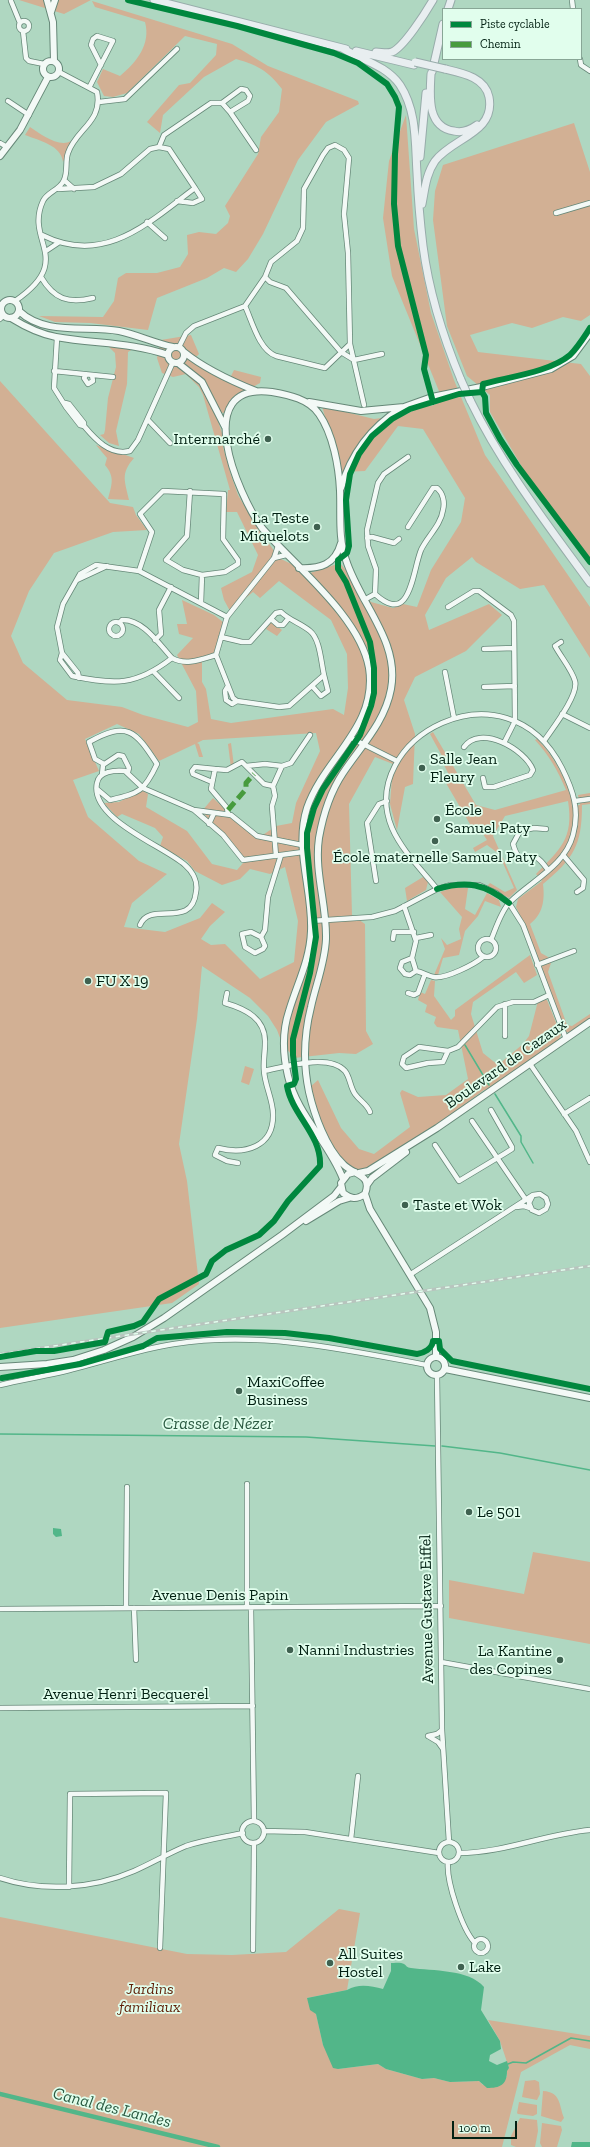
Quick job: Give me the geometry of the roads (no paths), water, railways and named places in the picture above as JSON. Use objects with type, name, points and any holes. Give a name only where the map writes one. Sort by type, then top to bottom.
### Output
[{"type":"main road","points":[[47,0],[51,12],[54,61],[58,64],[59,72],[54,77],[48,77],[44,73],[44,64],[48,61],[54,61]]},
{"type":"main road","points":[[51,12],[55,0]]},
{"type":"main road","points":[[154,0],[342,48],[470,76],[478,81],[489,94],[489,111],[481,127],[441,154],[433,164],[427,175],[420,216]]},
{"type":"main road","points":[[376,52],[391,52],[396,48],[420,22],[433,0]]},
{"type":"main road","points":[[418,187],[422,128],[431,74],[442,28]]},
{"type":"main road","points":[[321,42],[376,52],[414,63]]},
{"type":"main road","points":[[342,48],[377,65],[398,83],[406,95],[414,128],[420,216],[424,247],[435,305],[450,355],[460,380],[495,448],[590,583]]},
{"type":"main road","points":[[431,74],[430,103],[436,120],[447,130],[456,132],[467,131],[475,126],[485,111],[484,96],[476,83],[445,70]]},
{"type":"main road","points":[[0,156],[29,115],[48,77]]},
{"type":"main road","points":[[19,311],[16,316],[11,318],[2,318],[1,302],[7,300],[15,302],[19,311],[35,321],[48,326],[114,330],[176,347],[197,362],[256,391],[283,394],[308,402],[361,412],[404,407],[432,397],[486,386],[551,369],[573,356],[590,333]]},
{"type":"main road","points":[[11,318],[31,329],[57,338],[124,344],[145,348],[168,355],[176,363],[196,376],[206,387],[225,427],[229,455],[243,496],[254,518],[286,555],[350,622],[365,652],[369,670],[368,700],[360,722],[351,738],[312,796],[302,827],[302,845],[311,921],[308,955],[288,1013],[284,1032],[286,1067],[297,1102],[338,1167],[343,1179]]},
{"type":"main road","points":[[168,355],[176,347]]},
{"type":"main road","points":[[176,363],[184,357],[184,352]]},
{"type":"main road","points":[[225,427],[229,412],[236,400],[256,391]]},
{"type":"main road","points":[[308,402],[318,412],[326,429],[336,461],[340,492],[342,542],[346,560],[389,649],[392,676],[386,709],[364,745],[337,783],[323,820],[319,839],[318,864],[325,920],[324,953],[308,1021],[305,1062],[310,1095],[320,1125],[343,1165],[365,1178],[367,1185],[365,1194],[370,1209],[430,1308],[436,1332],[436,1357]]},
{"type":"main road","points":[[340,492],[351,461],[366,439],[379,424],[404,407]]},
{"type":"main road","points":[[299,568],[317,568],[329,563],[337,554],[342,542]]},
{"type":"main road","name":"Boulevard de Cazaux","points":[[357,1173],[368,1171],[437,1128],[590,1022]]},
{"type":"main road","name":"Boulevard de Cazaux","points":[[367,1185],[372,1178],[437,1128]]},
{"type":"main road","points":[[0,1367],[46,1364],[73,1360],[119,1343],[164,1318],[282,1235],[334,1196],[341,1187],[343,1179],[348,1174],[357,1173]]},
{"type":"main road","points":[[341,1187],[343,1193],[349,1198]]},
{"type":"main road","points":[[356,1199],[365,1194]]},
{"type":"main road","points":[[282,1235],[339,1201],[349,1198],[356,1199],[370,1209]]},
{"type":"main road","points":[[436,1357],[443,1359],[445,1369],[443,1373],[437,1376],[430,1373],[427,1365],[432,1358],[436,1357]]},
{"type":"main road","points":[[445,1369],[590,1398]]},
{"type":"street","points":[[11,1],[20,23],[19,28],[23,31],[26,58],[29,61],[44,64]]},
{"type":"street","points":[[20,23],[25,21],[29,24],[28,29],[23,31]]},
{"type":"street","points":[[90,86],[101,65],[113,41],[97,36],[93,39],[91,45],[101,65]]},
{"type":"street","points":[[99,102],[125,99],[177,49]]},
{"type":"street","points":[[580,60],[581,65],[590,72]]},
{"type":"street","points":[[15,302],[34,287],[41,277],[46,263],[46,251],[39,217],[41,207],[46,196],[58,189],[64,180],[68,153],[99,109],[97,92],[90,86],[59,72]]},
{"type":"street","points":[[159,147],[162,137],[211,103],[222,103],[240,89],[246,90],[250,96],[248,101],[230,112]]},
{"type":"street","points":[[8,101],[29,115]]},
{"type":"street","points":[[222,103],[230,112],[256,150]]},
{"type":"street","points":[[0,143],[7,147]]},
{"type":"street","points":[[176,347],[186,333],[194,326],[245,306],[265,277],[271,262],[301,236],[304,189],[323,155],[328,148],[335,145],[344,150],[349,158],[344,214],[348,253],[350,344],[364,405]]},
{"type":"street","points":[[58,189],[94,187],[107,182],[137,162],[150,149],[159,147],[169,148],[202,199],[193,203],[177,201]]},
{"type":"street","points":[[64,180],[74,189]]},
{"type":"street","points":[[42,236],[58,243],[102,245],[120,239],[147,222],[194,188]]},
{"type":"street","points":[[556,213],[590,203]]},
{"type":"street","points":[[147,222],[165,238]]},
{"type":"street","points":[[46,251],[58,243]]},
{"type":"street","points":[[41,277],[47,287],[58,296],[79,301],[93,298]]},
{"type":"street","points":[[265,277],[270,282],[286,288],[340,352],[354,360],[382,354]]},
{"type":"street","points":[[245,306],[269,354],[325,368],[350,344]]},
{"type":"street","points":[[57,338],[54,388],[65,404],[69,404],[84,426],[102,445],[115,450],[127,451],[137,444],[176,363]]},
{"type":"street","points":[[54,371],[113,377]]},
{"type":"street","points":[[86,374],[84,378],[88,384],[93,381],[92,375]]},
{"type":"street","points":[[148,420],[170,443]]},
{"type":"street","points":[[375,594],[376,569],[367,538],[367,530],[378,483],[389,469],[408,457]]},
{"type":"street","points":[[375,594],[387,603],[394,604],[402,601],[408,595],[420,554],[442,513],[443,500],[439,489],[433,488],[408,527]]},
{"type":"street","points":[[139,571],[152,532],[150,527],[140,516],[140,513],[164,490],[190,491],[222,493],[225,495],[223,539],[238,562],[236,567],[225,572],[202,575],[183,570],[166,560],[187,536],[190,491]]},
{"type":"street","points":[[367,538],[372,537],[394,543],[399,539]]},
{"type":"street","points":[[278,546],[274,558],[227,617],[216,655],[233,698],[237,701],[283,707],[289,706],[324,675]]},
{"type":"street","points":[[274,558],[286,555]]},
{"type":"street","points":[[172,658],[154,672],[137,679],[117,682],[97,682],[79,678],[78,673],[62,653],[58,636],[58,622],[63,604],[80,574],[96,565],[139,571],[227,617]]},
{"type":"street","points":[[77,580],[107,566]]},
{"type":"street","points":[[80,574],[84,578]]},
{"type":"street","points":[[201,603],[202,575]]},
{"type":"street","points":[[155,640],[161,634],[159,610],[171,587]]},
{"type":"street","points":[[448,607],[474,591],[479,591],[511,616],[514,621],[515,721],[504,743]]},
{"type":"street","points":[[364,600],[375,594]]},
{"type":"street","points":[[221,637],[242,642],[250,642],[278,611],[288,619],[310,630],[315,636],[328,691],[321,696],[312,686]]},
{"type":"street","points":[[271,619],[278,625],[283,625],[288,619]]},
{"type":"street","points":[[119,623],[122,620],[129,620],[139,624],[172,658],[178,661],[187,663],[216,655]]},
{"type":"street","points":[[544,741],[562,714],[575,690],[575,681],[555,646],[561,642]]},
{"type":"street","points":[[484,650],[514,648]]},
{"type":"street","points":[[154,672],[179,698]]},
{"type":"street","points":[[445,672],[454,718]]},
{"type":"street","points":[[484,687],[515,686]]},
{"type":"street","points":[[437,889],[398,841],[388,814],[388,786],[397,760],[431,730],[454,718],[474,714],[495,714],[515,721],[544,741],[560,764],[573,790],[576,814],[573,836],[563,855],[509,904],[491,940]]},
{"type":"street","points":[[562,714],[590,728]]},
{"type":"street","points":[[97,789],[110,800],[135,794],[148,783],[157,764],[145,746],[134,734],[117,730],[106,733],[89,742],[95,758],[104,764]]},
{"type":"street","points":[[246,766],[265,764],[282,766],[291,763],[310,735]]},
{"type":"street","points":[[351,738],[397,760]]},
{"type":"street","points":[[464,748],[468,742],[480,738],[504,743],[524,756],[532,767],[533,773],[519,780],[494,787],[485,787],[483,778]]},
{"type":"street","points":[[128,772],[129,768],[123,756],[118,755],[104,764],[102,775],[97,781],[97,789],[101,802],[113,818],[182,862],[193,874],[195,880],[195,898],[188,909],[175,914],[156,914],[149,916],[142,920],[140,925]]},
{"type":"street","points":[[212,782],[193,774],[192,771],[194,767],[227,770],[242,762],[264,784],[273,786]]},
{"type":"street","points":[[261,937],[265,930],[268,897],[279,855],[274,839],[272,806],[275,796],[273,786],[282,766]]},
{"type":"street","points":[[213,769],[212,791],[227,808],[228,814]]},
{"type":"street","points":[[102,775],[114,771],[128,772],[143,788],[194,810],[228,814],[257,836],[302,845]]},
{"type":"street","points":[[575,801],[590,799]]},
{"type":"street","points":[[376,881],[367,823],[379,804],[387,800]]},
{"type":"street","points":[[194,810],[222,835],[244,860],[303,852]]},
{"type":"street","points":[[209,824],[214,813]]},
{"type":"street","points":[[546,830],[534,828],[520,831],[513,844],[520,858],[524,860],[534,858],[539,860],[548,870]]},
{"type":"street","points":[[563,855],[584,880],[583,888],[577,892]]},
{"type":"street","points":[[584,880],[590,878]]},
{"type":"street","points":[[311,921],[372,917],[404,906],[437,889],[450,885],[479,885],[496,893],[509,904],[523,925],[566,1039]]},
{"type":"street","points":[[404,906],[416,938],[415,950],[412,958],[416,971]]},
{"type":"street","points":[[251,932],[261,937],[265,946],[263,950],[255,953],[245,947],[242,934],[251,932]]},
{"type":"street","points":[[393,939],[394,932],[414,932]]},
{"type":"street","points":[[416,938],[431,935]]},
{"type":"street","points":[[482,940],[491,940],[496,946],[496,951],[492,956],[483,956],[479,952],[478,946],[482,940]]},
{"type":"street","points":[[537,965],[574,951]]},
{"type":"street","points":[[416,971],[435,977],[443,976],[477,963],[483,956]]},
{"type":"street","points":[[412,958],[402,962],[400,968],[405,974],[410,975],[416,971]]},
{"type":"street","points":[[408,994],[414,996],[418,993],[425,974]]},
{"type":"street","points":[[227,994],[225,1003],[246,1010],[261,1024],[264,1032],[265,1043],[264,1071],[273,1112],[273,1121],[267,1137],[249,1150],[240,1152],[218,1148],[215,1155],[227,1161],[238,1163]]},
{"type":"street","points":[[448,1051],[444,1061],[441,1063],[425,1064],[410,1069],[402,1064],[404,1057],[419,1047],[448,1051],[458,1047],[495,1009],[505,1004],[534,1002],[549,995]]},
{"type":"street","points":[[505,1004],[505,1036]]},
{"type":"street","points":[[264,1071],[305,1062],[336,1065],[347,1075],[355,1093],[367,1105],[370,1112]]},
{"type":"street","points":[[530,1064],[576,1131],[590,1162]]},
{"type":"street","points":[[564,1114],[590,1098]]},
{"type":"street","points":[[434,1145],[459,1181],[512,1149],[491,1110]]},
{"type":"street","points":[[472,1121],[526,1200]]},
{"type":"street","points":[[410,1274],[512,1208],[526,1200],[538,1194],[546,1198],[548,1204],[546,1209],[539,1213],[524,1206],[512,1208]]},
{"type":"street","points":[[530,1208],[529,1201],[532,1197]]},
{"type":"street","points":[[0,1385],[77,1369],[168,1345],[224,1341],[267,1341],[328,1346],[427,1365]]},
{"type":"street","name":"Avenue Gustave Eiffel","points":[[437,1376],[442,1730],[449,1842]]},
{"type":"street","points":[[247,1484],[254,1821]]},
{"type":"street","points":[[126,1608],[127,1487]]},
{"type":"street","name":"Avenue Denis Papin","points":[[0,1609],[441,1606]]},
{"type":"street","points":[[134,1608],[136,1660]]},
{"type":"street","points":[[441,1662],[590,1689]]},
{"type":"street","name":"Avenue Henri Becquerel","points":[[0,1708],[252,1706]]},
{"type":"street","points":[[442,1730],[437,1734],[428,1736],[438,1742],[443,1750]]},
{"type":"street","points":[[351,1839],[358,1776]]},
{"type":"street","points":[[69,1887],[70,1794],[166,1793],[165,1856],[160,1948]]},
{"type":"street","points":[[254,1821],[262,1825],[264,1831],[262,1839],[254,1842],[247,1840],[243,1833],[245,1826],[254,1821]]},
{"type":"street","points":[[459,1853],[506,1849],[536,1840],[590,1830]]},
{"type":"street","points":[[264,1831],[305,1832],[439,1853]]},
{"type":"street","points":[[0,1878],[33,1885],[69,1887],[97,1882],[124,1875],[188,1846],[243,1833]]},
{"type":"street","points":[[253,1950],[254,1842]]},
{"type":"street","points":[[449,1842],[457,1846],[459,1853],[456,1860],[448,1862],[442,1859],[439,1853],[442,1845],[449,1842]]},
{"type":"street","points":[[448,1862],[449,1878],[460,1912],[468,1935],[474,1942]]},
{"type":"waterway","points":[[465,1045],[489,1085]]},
{"type":"waterway","points":[[495,1094],[521,1136],[521,1142],[533,1163]]},
{"type":"waterway","name":"Crasse de Nézer","points":[[0,1434],[306,1437],[435,1446]]},
{"type":"waterway","name":"Crasse de Nézer","points":[[442,1446],[500,1453],[590,1470]]},
{"type":"waterway","points":[[508,2064],[513,2062],[526,2063],[571,2038],[590,2041]]},
{"type":"waterway","name":"Canal des Landes","points":[[0,2094],[218,2147]]},
{"type":"railway","points":[[0,1354],[590,1266]]},
{"type":"place","name":"Intermarché","points":[[268,439]]},
{"type":"place","name":"La Teste Miquelots","points":[[317,527]]},
{"type":"place","name":"Salle Jean Fleury","points":[[422,768]]},
{"type":"place","name":"École Samuel Paty","points":[[437,819]]},
{"type":"place","name":"École maternelle Samuel Paty","points":[[435,841]]},
{"type":"place","name":"FU X 19","points":[[88,981]]},
{"type":"place","name":"Taste et Wok","points":[[405,1205]]},
{"type":"place","name":"MaxiCoffee Business","points":[[239,1391]]},
{"type":"place","name":"Le 501","points":[[469,1512]]},
{"type":"place","name":"Nanni Industries","points":[[290,1650]]},
{"type":"place","name":"La Kantine des Copines","points":[[560,1660]]},
{"type":"place","name":"All Suites Hostel","points":[[330,1963]]},
{"type":"place","name":"Lake","points":[[461,1967]]},
{"type":"park label","name":"Jardins familiaux","points":[[150,1998]]}]
